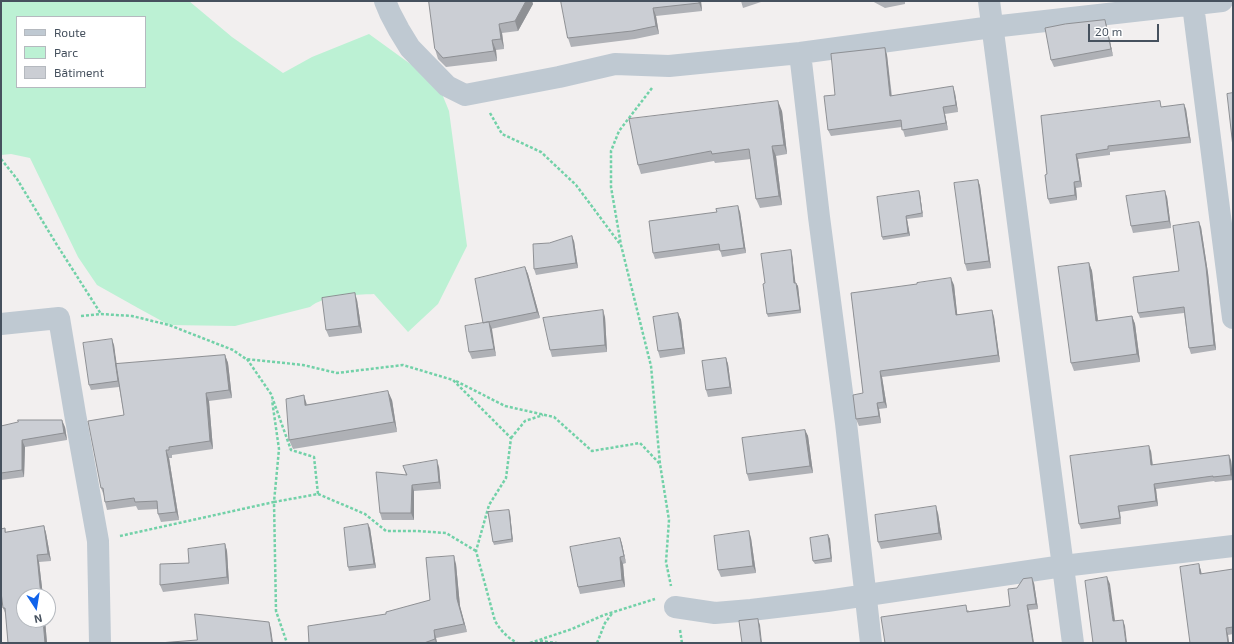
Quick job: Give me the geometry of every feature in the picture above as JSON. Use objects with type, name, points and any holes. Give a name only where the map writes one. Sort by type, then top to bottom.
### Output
[{"type":"street","points":[[385,1],[399,30],[410,48],[447,86],[465,95],[569,75],[615,64],[669,66],[800,53],[992,27],[1222,1]]},
{"type":"street","points":[[989,1],[1073,643]]},
{"type":"street","points":[[1098,1],[1139,11]]},
{"type":"street","points":[[1193,5],[1233,318]]},
{"type":"street","points":[[800,53],[819,218],[846,423],[871,643]]},
{"type":"street","points":[[1,324],[59,318],[74,414],[98,541],[100,643]]},
{"type":"street","points":[[675,607],[715,613],[780,607],[1063,566],[1233,546]]},
{"type":"path","points":[[669,66],[619,131],[611,151],[611,187],[621,245],[651,366],[660,464],[669,520],[666,562],[675,607]]},
{"type":"path","points":[[502,134],[541,152],[576,185],[621,245]]},
{"type":"path","points":[[1,159],[17,179],[101,314]]},
{"type":"path","points":[[59,318],[101,314],[132,316],[169,325],[233,350],[246,359],[271,394],[292,450],[314,457],[318,494]]},
{"type":"path","points":[[246,359],[303,365],[337,373],[403,365],[453,380],[505,406],[554,417],[592,451],[640,443],[660,464]]},
{"type":"path","points":[[453,380],[511,438]]},
{"type":"path","points":[[271,394],[279,449],[274,502],[276,611],[287,643]]},
{"type":"path","points":[[517,643],[507,637],[495,621],[476,551],[489,505],[506,478],[511,438],[525,421],[545,415]]},
{"type":"path","points":[[98,541],[274,502],[318,494],[365,514],[386,531],[417,531],[446,534],[476,551]]},
{"type":"path","points":[[530,643],[572,629],[613,612],[654,599],[675,607]]},
{"type":"path","points":[[597,643],[605,623],[613,612]]},
{"type":"path","points":[[538,640],[557,643]]},
{"type":"green space","points":[[1,1],[189,1],[232,37],[283,73],[312,57],[369,34],[438,84],[449,111],[467,246],[438,304],[408,332],[374,294],[349,295],[331,298],[316,303],[310,307],[235,326],[169,325],[97,285],[78,257],[30,158],[11,154],[1,155]]},
{"type":"building","points":[[429,1],[526,1],[515,21],[499,24],[501,39],[492,40],[494,51],[443,58],[435,49]]},
{"type":"building","points":[[561,1],[699,1],[699,3],[653,8],[656,26],[632,31],[568,38]]},
{"type":"building","points":[[1105,20],[1111,49],[1051,60],[1045,28],[1065,24]]},
{"type":"building","points":[[885,48],[890,96],[953,86],[956,105],[943,107],[946,123],[902,130],[901,120],[828,130],[824,96],[835,95],[831,54]]},
{"type":"building","points":[[1233,93],[1233,147],[1227,94]]},
{"type":"building","points":[[778,101],[784,145],[772,146],[779,196],[756,199],[749,149],[712,154],[711,151],[638,165],[629,119]]},
{"type":"building","points":[[1160,101],[1161,107],[1184,104],[1189,137],[1108,146],[1108,149],[1076,154],[1080,181],[1074,182],[1075,195],[1048,199],[1041,116]]},
{"type":"building","points":[[978,180],[989,261],[965,264],[954,183]]},
{"type":"building","points":[[919,191],[922,213],[906,216],[908,233],[882,237],[877,197]]},
{"type":"building","points":[[1165,191],[1169,221],[1131,226],[1126,196]]},
{"type":"building","points":[[738,206],[744,248],[720,251],[719,244],[653,253],[649,221],[717,212],[716,209]]},
{"type":"building","points":[[1199,222],[1206,267],[1214,345],[1189,348],[1184,307],[1138,313],[1133,277],[1179,271],[1173,226]]},
{"type":"building","points":[[572,236],[576,263],[534,269],[533,244],[549,243]]},
{"type":"building","points":[[791,250],[794,283],[796,283],[800,310],[767,314],[761,254]]},
{"type":"building","points":[[1089,263],[1096,321],[1132,316],[1137,354],[1071,363],[1058,267]]},
{"type":"building","points":[[525,267],[537,312],[483,323],[475,279]]},
{"type":"building","points":[[951,278],[956,315],[992,310],[998,355],[880,371],[884,402],[877,403],[879,416],[856,419],[853,395],[863,393],[851,293]]},
{"type":"building","points":[[355,293],[359,326],[326,330],[322,298]]},
{"type":"building","points":[[603,310],[605,345],[550,350],[543,318]]},
{"type":"building","points":[[678,313],[683,348],[658,351],[653,317]]},
{"type":"building","points":[[489,322],[494,349],[469,352],[465,326]]},
{"type":"building","points":[[112,339],[118,381],[89,385],[83,343]]},
{"type":"building","points":[[225,355],[229,390],[206,393],[210,441],[169,447],[169,450],[166,450],[176,512],[158,514],[157,501],[135,502],[134,498],[105,502],[88,421],[124,415],[116,364]]},
{"type":"building","points":[[726,358],[730,387],[706,390],[702,361]]},
{"type":"building","points":[[388,391],[394,422],[289,440],[286,399],[304,395],[305,405]]},
{"type":"building","points":[[18,420],[62,420],[64,433],[22,440],[22,470],[1,473],[1,426],[18,422]]},
{"type":"building","points":[[805,430],[810,466],[747,474],[742,438]]},
{"type":"building","points":[[1149,446],[1151,465],[1229,455],[1231,475],[1154,484],[1156,501],[1118,506],[1120,518],[1079,524],[1070,456]]},
{"type":"building","points":[[437,460],[439,482],[412,485],[411,513],[380,513],[376,472],[407,475],[403,466]]},
{"type":"building","points":[[936,506],[939,533],[878,542],[875,515]]},
{"type":"building","points":[[509,510],[512,539],[493,542],[488,512]]},
{"type":"building","points":[[368,524],[374,564],[348,567],[344,528]]},
{"type":"building","points":[[44,526],[48,554],[37,555],[40,588],[16,588],[16,628],[44,628],[45,643],[8,643],[5,608],[3,608],[1,592],[1,529],[5,528],[5,532]]},
{"type":"building","points":[[749,531],[753,566],[718,570],[714,536]]},
{"type":"building","points":[[828,535],[831,558],[813,561],[810,538]]},
{"type":"building","points":[[620,538],[624,556],[620,557],[622,580],[578,587],[570,547]]},
{"type":"building","points":[[225,544],[227,577],[160,585],[160,564],[189,563],[188,549]]},
{"type":"building","points":[[454,556],[457,599],[464,624],[434,630],[435,639],[424,643],[309,643],[308,626],[386,614],[386,612],[430,600],[426,558]]},
{"type":"building","points":[[1199,564],[1200,574],[1233,569],[1233,627],[1226,628],[1228,643],[1190,643],[1180,567]]},
{"type":"building","points":[[1107,577],[1113,621],[1123,620],[1126,643],[1093,643],[1085,581]]},
{"type":"building","points":[[1032,578],[1036,604],[1027,605],[1033,643],[885,643],[881,617],[966,605],[967,612],[1010,606],[1008,589],[1017,588],[1023,579]]},
{"type":"building","points":[[195,614],[269,622],[272,643],[159,643],[197,640]]},
{"type":"building","points":[[758,619],[761,643],[742,643],[739,621]]}]
